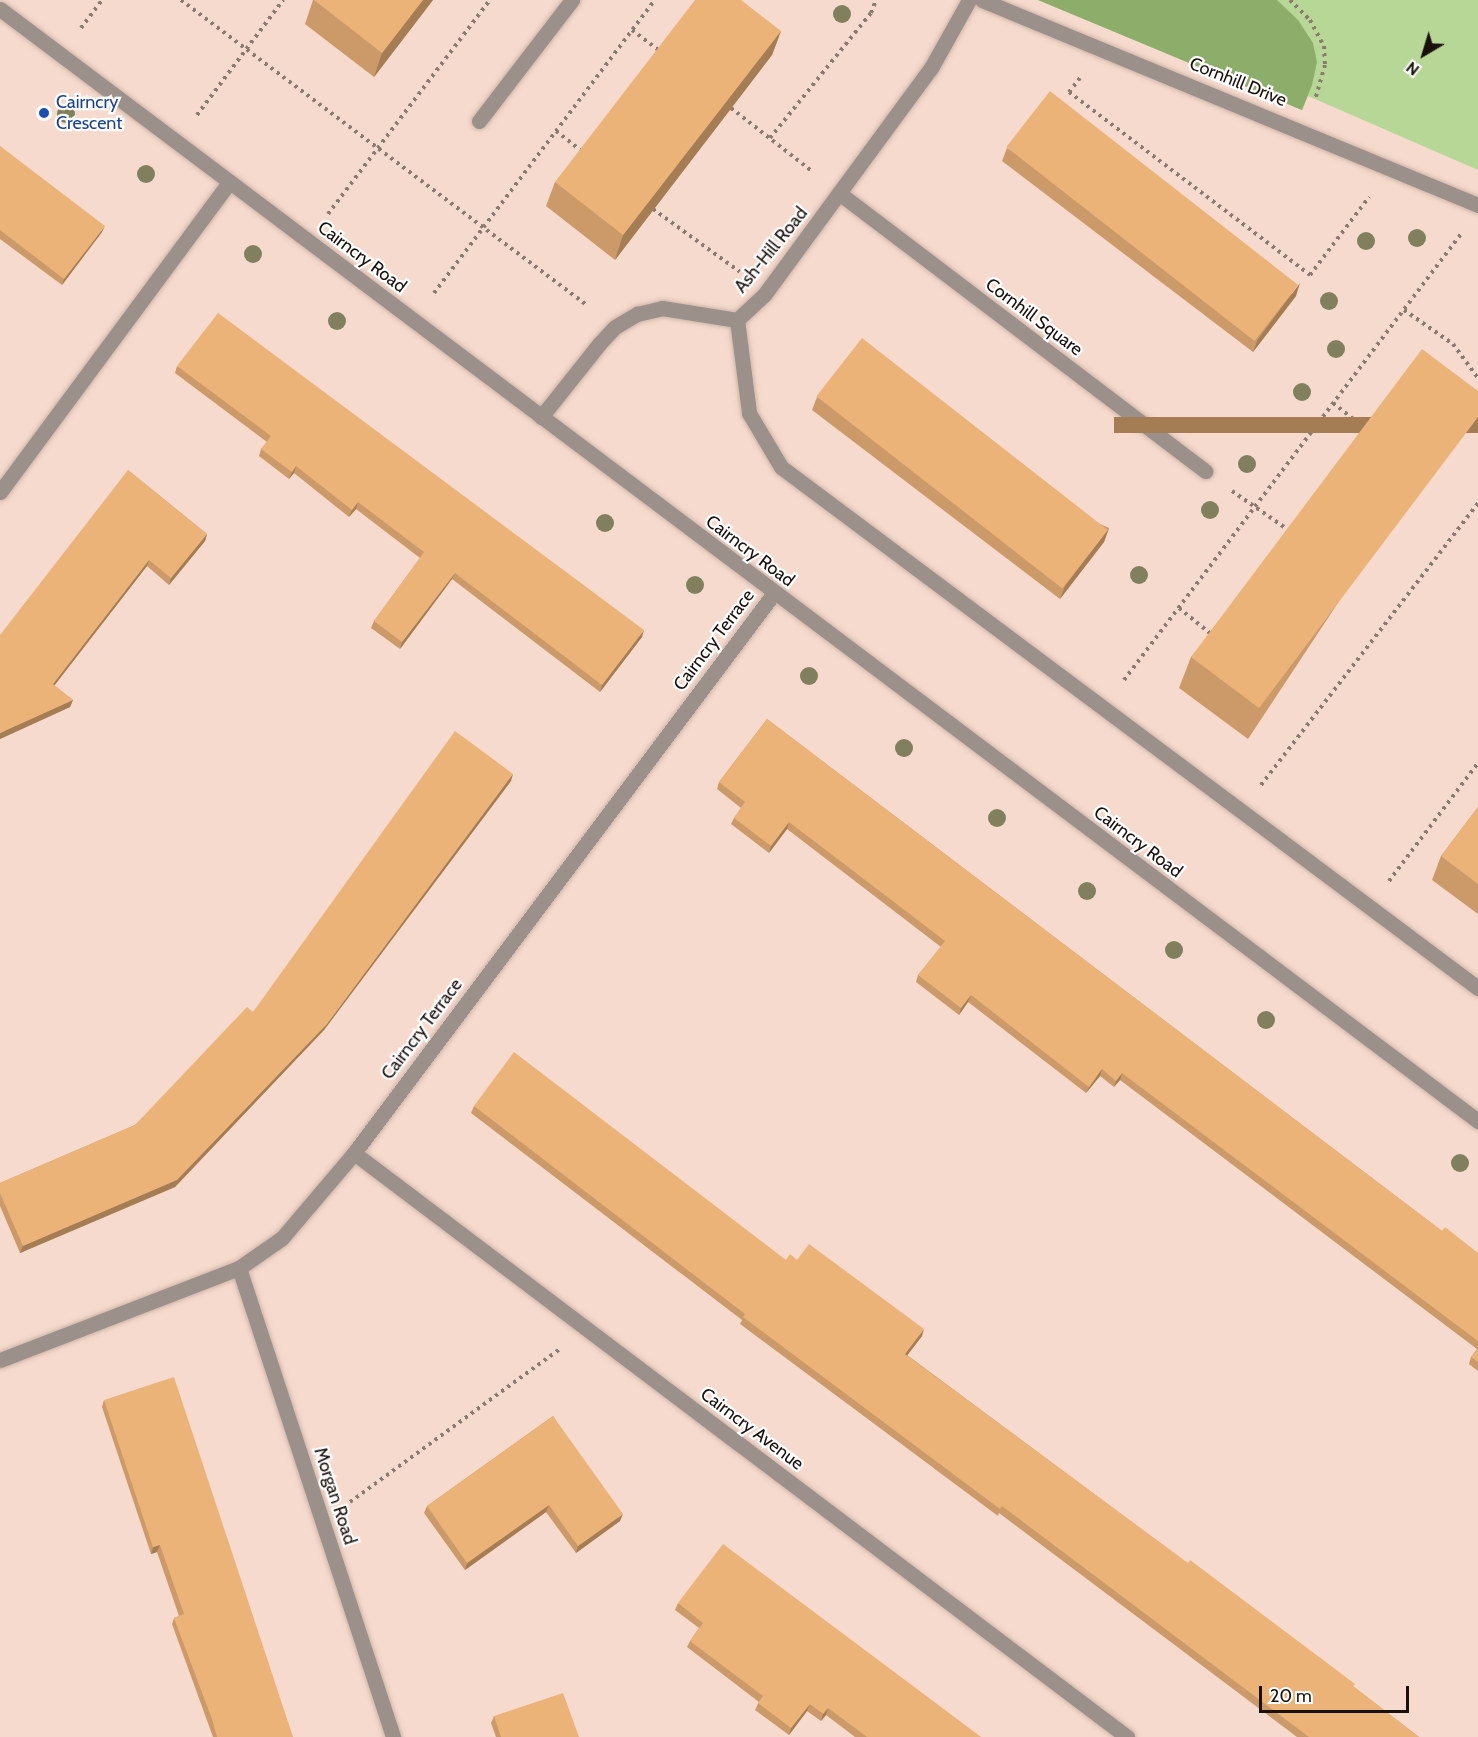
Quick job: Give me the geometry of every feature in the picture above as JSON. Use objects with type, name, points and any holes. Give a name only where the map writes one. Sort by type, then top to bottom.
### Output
[{"type":"street","points":[[479,121],[572,0]]},
{"type":"street","name":"Ash-Hill Road","points":[[541,417],[615,327],[637,314],[662,308],[737,320],[767,291],[930,68],[969,0]]},
{"type":"street","name":"Cornhill Drive","points":[[981,0],[1305,130],[1478,205]]},
{"type":"street","name":"Cairncry Road","points":[[0,9],[1478,1122]]},
{"type":"street","points":[[0,492],[230,182]]},
{"type":"street","name":"Cornhill Square","points":[[839,193],[1205,471]]},
{"type":"street","points":[[737,320],[749,413],[781,467],[1242,809],[1369,908],[1478,988]]},
{"type":"street","name":"Cairncry Terrace","points":[[0,1360],[239,1268],[282,1238],[354,1153],[774,593]]},
{"type":"street","name":"Cairncry Avenue","points":[[354,1153],[1127,1737]]},
{"type":"street","name":"Morgan Road","points":[[239,1268],[393,1737]]},
{"type":"path","points":[[181,0],[615,327]]},
{"type":"path","points":[[177,142],[283,0]]},
{"type":"path","points":[[308,241],[490,0]]},
{"type":"path","points":[[413,320],[655,0]]},
{"type":"path","points":[[770,138],[871,13],[876,0]]},
{"type":"path","points":[[1290,0],[1310,20],[1324,46],[1321,83],[1305,130]]},
{"type":"path","points":[[632,30],[663,54]]},
{"type":"path","points":[[1102,48],[1069,92],[1310,275],[1391,168]]},
{"type":"path","points":[[731,108],[839,193]]},
{"type":"path","points":[[556,131],[586,154]]},
{"type":"path","points":[[653,209],[767,291]]},
{"type":"path","points":[[1104,707],[1465,230]]},
{"type":"path","points":[[1404,309],[1453,344],[1478,378]]},
{"type":"path","points":[[1333,404],[1371,433]]},
{"type":"path","points":[[1242,809],[1478,503]]},
{"type":"path","points":[[1254,508],[1295,534]]},
{"type":"path","points":[[1179,608],[1217,638]]},
{"type":"path","points":[[1369,908],[1478,763]]},
{"type":"path","points":[[322,1522],[587,1329]]},
{"type":"green space","points":[[1038,0],[1478,0],[1478,170],[1308,96],[1302,110]]},
{"type":"green space","points":[[1038,0],[1277,0],[1298,20],[1313,43],[1317,62],[1312,85],[1302,110]]},
{"type":"building","points":[[314,0],[423,0],[382,53]]},
{"type":"building","points":[[695,0],[741,0],[781,31],[623,235],[555,182]]},
{"type":"building","points":[[1050,91],[1298,285],[1255,341],[1006,147]]},
{"type":"building","points":[[0,146],[105,226],[64,279],[0,230]]},
{"type":"building","points":[[218,313],[644,630],[602,685],[455,573],[402,642],[374,621],[424,552],[358,502],[352,510],[296,466],[292,472],[261,449],[271,436],[177,366]]},
{"type":"building","points":[[862,338],[1108,530],[1062,588],[816,396]]},
{"type":"building","points":[[1422,349],[1478,391],[1478,417],[1259,708],[1191,657]]},
{"type":"building","points":[[128,470],[207,534],[171,578],[149,560],[53,684],[73,700],[0,733],[0,635]]},
{"type":"building","points":[[767,719],[1442,1231],[1445,1227],[1478,1253],[1478,1341],[1122,1073],[1116,1081],[1102,1069],[1089,1087],[971,995],[961,1008],[918,975],[945,941],[789,822],[771,846],[734,818],[745,802],[719,782]]},
{"type":"building","points":[[455,731],[513,774],[327,1024],[177,1180],[23,1246],[0,1193],[0,1183],[135,1125],[247,1007],[253,1012]]},
{"type":"building","points":[[1478,807],[1478,884],[1441,856]]},
{"type":"building","points":[[514,1052],[786,1260],[790,1254],[797,1260],[809,1244],[924,1329],[905,1354],[1188,1563],[1190,1560],[1355,1684],[1353,1686],[1419,1737],[1309,1737],[1002,1506],[1000,1509],[743,1317],[745,1314],[474,1106]]},
{"type":"building","points":[[1478,1349],[1478,1362],[1471,1357]]},
{"type":"building","points":[[174,1377],[293,1737],[217,1737],[174,1618],[184,1614],[160,1545],[153,1547],[104,1400]]},
{"type":"building","points":[[553,1416],[623,1514],[578,1546],[549,1505],[467,1563],[427,1506]]},
{"type":"building","points":[[723,1544],[981,1737],[867,1737],[828,1708],[823,1714],[810,1704],[791,1728],[758,1703],[763,1696],[690,1641],[703,1623],[678,1603]]},
{"type":"building","points":[[563,1693],[579,1737],[501,1737],[494,1716]]},
{"type":"place","name":"Cairncry Crescent","points":[[44,113]]}]
